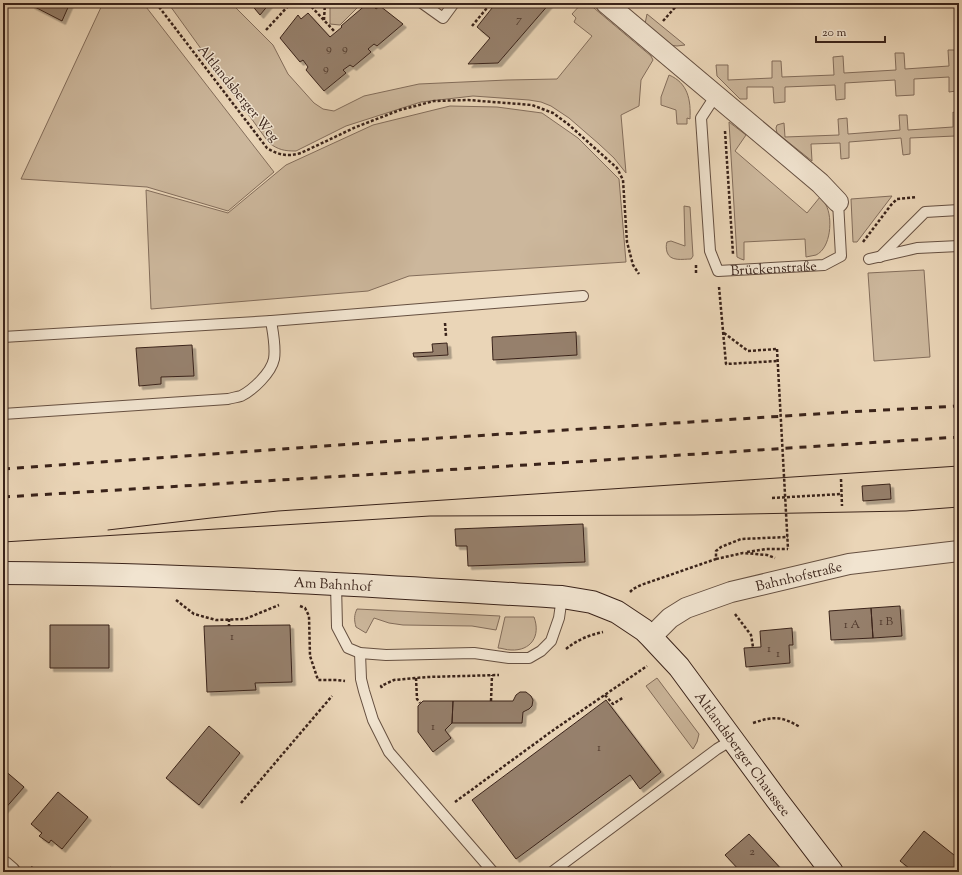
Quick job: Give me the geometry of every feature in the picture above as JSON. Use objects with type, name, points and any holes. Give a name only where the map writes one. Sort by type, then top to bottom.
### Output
[{"type":"main road","name":"Am Bahnhof","points":[[3,573],[114,574],[336,584],[562,597],[592,602],[618,612],[644,630],[651,637]]},
{"type":"main road","name":"Altlandsberger Chaussee","points":[[651,637],[679,667],[832,872]]},
{"type":"street","name":"Brückenstraße","points":[[606,3],[820,183],[838,202]]},
{"type":"street","name":"Bahnhofstraße","points":[[651,637],[670,618],[686,608],[731,592],[849,564],[959,551]]},
{"type":"street","points":[[3,866],[10,872]]},
{"type":"lane","points":[[422,3],[443,18],[454,3]]},
{"type":"lane","name":"Brückenstraße","points":[[716,95],[701,118],[710,251],[718,271],[824,265],[841,256],[838,202]]},
{"type":"lane","points":[[880,256],[925,212],[959,210]]},
{"type":"lane","points":[[868,259],[917,248],[959,246]]},
{"type":"lane","points":[[3,337],[271,321],[583,296]]},
{"type":"lane","points":[[3,414],[228,399],[241,396],[260,382],[268,372],[274,360],[275,347],[271,321]]},
{"type":"lane","points":[[336,584],[337,627],[348,648],[360,653],[386,655],[474,653],[509,658],[529,658],[541,651],[551,641],[559,618],[562,597]]},
{"type":"lane","points":[[360,653],[362,683],[373,720],[389,752],[494,872]]},
{"type":"lane","points":[[552,872],[717,749],[732,740]]},
{"type":"path","name":"Altlandsberger Weg","points":[[156,3],[267,148],[274,153],[292,156],[300,154],[356,127],[400,110],[434,101],[468,100],[532,105],[553,114],[568,124],[617,168],[623,180],[627,242],[633,265],[639,274]]},
{"type":"path","points":[[266,30],[291,3]]},
{"type":"path","points":[[308,3],[336,32]]},
{"type":"path","points":[[324,21],[325,3]]},
{"type":"path","points":[[472,26],[491,3]]},
{"type":"path","points":[[662,22],[679,3],[681,3]]},
{"type":"path","points":[[725,127],[734,270]]},
{"type":"path","points":[[718,271],[726,364],[778,361]]},
{"type":"path","points":[[629,593],[641,585],[716,559],[766,549],[788,549],[777,350],[748,351],[724,333]]},
{"type":"path","points":[[841,479],[842,506]]},
{"type":"path","points":[[772,498],[842,494]]},
{"type":"path","points":[[716,559],[716,551],[721,547],[741,539],[788,537]]},
{"type":"path","points":[[743,553],[767,555],[782,560]]},
{"type":"path","points":[[172,597],[194,614],[216,620],[245,619],[279,604]]},
{"type":"path","points":[[299,606],[305,608],[309,616],[310,656],[318,680],[337,680],[381,686],[394,680],[500,675]]},
{"type":"path","points":[[731,609],[752,635],[753,648]]},
{"type":"path","points":[[229,619],[229,626]]},
{"type":"path","points":[[563,652],[573,644],[589,635],[609,630]]},
{"type":"path","points":[[442,812],[552,731],[649,665]]},
{"type":"path","points":[[491,701],[492,676]]},
{"type":"path","points":[[416,678],[417,699],[420,703]]},
{"type":"path","points":[[381,686],[382,694]]},
{"type":"path","points":[[605,695],[613,704],[624,697]]},
{"type":"path","points":[[241,803],[332,696]]},
{"type":"path","points":[[753,723],[765,719],[777,718],[786,719],[800,727]]},
{"type":"shaded area","points":[[103,3],[143,3],[274,172],[228,211],[147,187],[21,179]]},
{"type":"shaded area","points":[[168,3],[231,3],[273,45],[288,74],[314,103],[323,109],[334,111],[364,96],[419,84],[557,79],[592,36],[574,22],[576,18],[572,14],[582,3],[588,3],[651,56],[653,60],[641,80],[639,106],[621,115],[626,173],[614,158],[599,144],[569,118],[551,106],[541,102],[529,100],[473,96],[421,102],[346,126],[296,151],[279,149],[269,143]]},
{"type":"shaded area","points":[[330,3],[362,3],[340,25],[330,24]]},
{"type":"shaded area","points":[[647,14],[685,45],[669,45],[645,24]]},
{"type":"shaded area","points":[[948,50],[954,50],[958,54],[959,89],[949,92],[949,77],[914,79],[914,95],[896,96],[895,80],[845,83],[845,99],[836,100],[835,85],[785,87],[785,102],[774,103],[773,87],[747,87],[747,99],[740,99],[717,76],[716,65],[728,65],[728,80],[772,78],[772,61],[781,61],[782,77],[834,75],[833,57],[843,56],[844,73],[896,70],[895,53],[904,53],[905,69],[949,66]]},
{"type":"shaded area","points":[[669,75],[675,78],[684,87],[687,93],[690,105],[690,119],[687,118],[687,124],[677,124],[676,110],[661,105],[661,97]]},
{"type":"shaded area","points":[[450,106],[497,107],[542,113],[578,138],[619,179],[626,262],[409,276],[368,291],[151,309],[146,190],[228,213],[286,165],[373,125]]},
{"type":"shaded area","points":[[953,112],[959,115],[959,150],[956,152],[955,136],[910,138],[910,154],[903,155],[901,138],[849,142],[849,158],[841,159],[840,143],[811,144],[812,161],[777,133],[776,128],[777,125],[784,123],[785,137],[839,135],[838,119],[847,118],[848,134],[900,130],[899,115],[907,115],[908,130],[953,127]]},
{"type":"shaded area","points":[[729,122],[746,135],[735,151],[807,213],[820,197],[825,203],[830,217],[828,240],[821,251],[816,255],[806,257],[805,239],[744,242],[744,260],[737,257]]},
{"type":"shaded area","points":[[892,196],[857,242],[853,242],[851,199]]},
{"type":"shaded area","points":[[684,206],[690,207],[693,256],[691,259],[674,259],[669,255],[666,244],[667,242],[671,241],[685,246]]},
{"type":"shaded area","points":[[924,270],[930,357],[874,361],[868,273]]},
{"type":"shaded area","points":[[357,609],[500,616],[496,630],[472,626],[403,625],[389,623],[374,618],[366,633],[356,627],[355,613]]},
{"type":"shaded area","points":[[505,617],[534,617],[536,624],[535,636],[529,645],[518,650],[498,648]]},
{"type":"shaded area","points":[[657,678],[699,734],[693,749],[646,686]]},
{"type":"building","points":[[32,3],[70,3],[62,21],[31,5]]},
{"type":"building","points":[[250,3],[270,3],[260,15]]},
{"type":"building","points":[[368,3],[371,3],[376,9],[380,6],[403,24],[377,46],[374,44],[368,49],[371,52],[353,67],[350,65],[343,70],[346,73],[324,91],[306,70],[308,67],[303,60],[300,62],[280,38],[298,15],[301,19],[308,13],[330,37]]},
{"type":"building","points":[[496,3],[550,3],[498,63],[468,64],[490,38],[477,27]]},
{"type":"building","points":[[576,332],[577,355],[493,360],[492,337]]},
{"type":"building","points":[[447,343],[448,355],[414,357],[413,353],[433,352],[432,344]]},
{"type":"building","points":[[192,345],[194,376],[161,377],[161,384],[139,386],[136,348]]},
{"type":"building","points":[[890,484],[891,499],[863,501],[862,486]]},
{"type":"building","points":[[583,524],[585,562],[468,566],[467,546],[456,546],[455,529]]},
{"type":"building","points":[[900,606],[902,636],[873,638],[871,608]]},
{"type":"building","points":[[871,608],[873,638],[831,640],[829,611]]},
{"type":"building","points":[[50,625],[109,625],[109,668],[50,668]]},
{"type":"building","points":[[290,625],[292,682],[255,683],[256,690],[207,692],[204,626]]},
{"type":"building","points":[[792,628],[793,645],[789,645],[790,663],[746,667],[744,648],[761,647],[760,631]]},
{"type":"building","points":[[520,692],[526,692],[533,700],[532,706],[523,712],[522,723],[452,723],[453,701],[513,701],[516,695]]},
{"type":"building","points":[[606,700],[661,772],[640,789],[630,775],[516,859],[472,800]]},
{"type":"building","points":[[423,701],[453,701],[452,723],[445,730],[451,738],[433,752],[418,732],[418,706]]},
{"type":"building","points":[[209,726],[240,753],[199,805],[166,778]]},
{"type":"building","points":[[3,769],[24,787],[3,811]]},
{"type":"building","points":[[58,792],[88,817],[62,849],[51,840],[49,843],[39,836],[42,833],[31,824]]},
{"type":"building","points":[[924,831],[959,859],[959,869],[957,872],[914,872],[900,861]]},
{"type":"building","points":[[749,834],[784,872],[741,872],[725,855]]},
{"type":"building","points":[[110,867],[117,872],[106,872]]},
{"type":"tram line","points":[[108,530],[278,511],[959,466]]},
{"type":"tram line","points":[[3,542],[430,516],[694,515],[906,511],[959,507]]},
{"type":"railway","points":[[3,469],[394,441],[959,406]]},
{"type":"railway","points":[[3,497],[959,437]]}]
